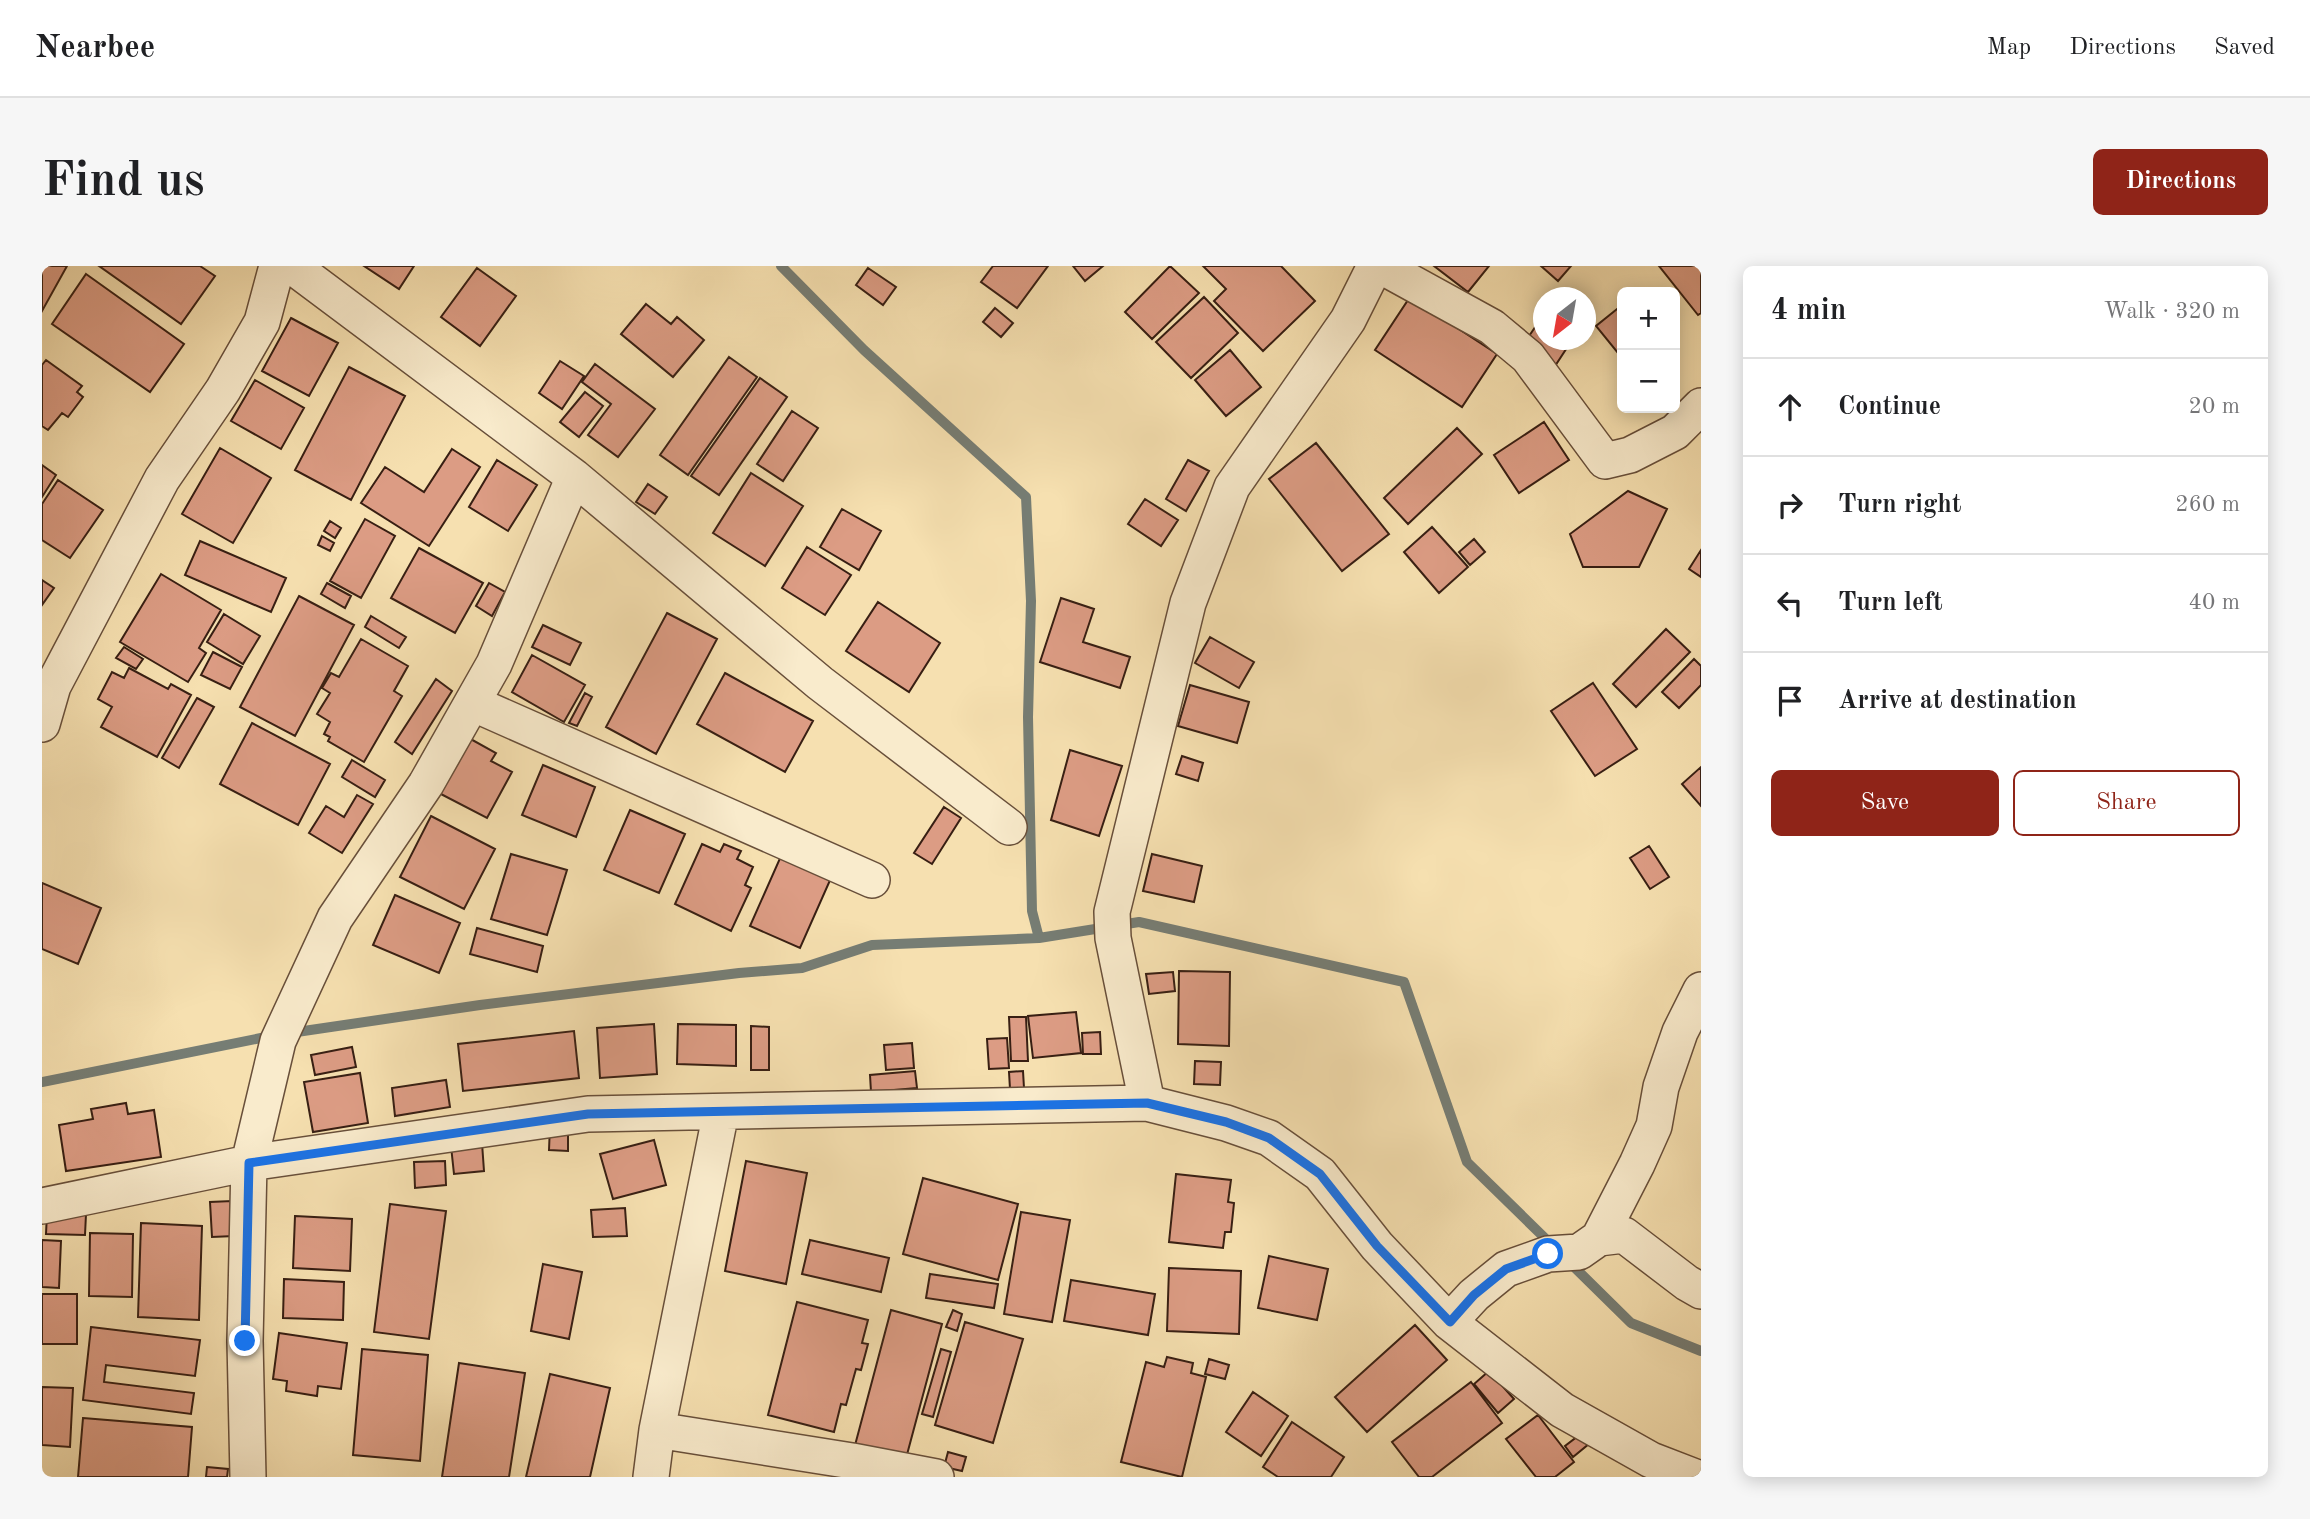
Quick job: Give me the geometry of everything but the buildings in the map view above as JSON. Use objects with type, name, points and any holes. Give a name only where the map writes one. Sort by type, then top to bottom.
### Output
[{"type":"street","points":[[42,724],[53,686],[162,479],[223,390],[262,322],[277,266]]},
{"type":"street","points":[[292,266],[574,477],[820,683],[1009,827]]},
{"type":"street","points":[[1147,1103],[1112,925],[1188,603],[1232,487],[1348,320],[1375,266]]},
{"type":"street","points":[[1381,266],[1492,327],[1528,357],[1605,461],[1630,454],[1675,432],[1701,406]]},
{"type":"street","points":[[248,1477],[245,1341],[249,1163],[282,1032],[335,918],[426,784],[494,664],[574,477]]},
{"type":"street","points":[[472,703],[872,880]]},
{"type":"street","points":[[1575,1248],[1637,1164],[1654,1126],[1661,1087],[1680,1032],[1701,990]]},
{"type":"street","points":[[42,1206],[249,1163],[588,1114],[1147,1103],[1226,1122],[1269,1138],[1320,1174],[1377,1246],[1450,1322],[1562,1410],[1651,1460],[1695,1477]]},
{"type":"street","points":[[651,1477],[657,1430],[721,1112]]},
{"type":"street","points":[[1450,1322],[1474,1295],[1506,1269],[1624,1236],[1701,1291]]},
{"type":"street","points":[[657,1430],[936,1477]]},
{"type":"waterway","points":[[781,266],[864,350],[1026,497],[1031,601],[1028,717],[1032,911],[1039,938]]},
{"type":"waterway","points":[[290,1033],[480,1005],[739,973],[802,968],[872,945],[1039,938],[1139,922],[1404,982],[1467,1162],[1552,1245]]},
{"type":"waterway","points":[[42,1082],[271,1036]]},
{"type":"waterway","points":[[1568,1261],[1631,1323],[1701,1351]]},
{"type":"route","points":[[245,1341],[249,1163],[588,1114],[1147,1103],[1226,1122],[1269,1138],[1320,1174],[1377,1246],[1450,1322],[1474,1295],[1506,1269],[1548,1254]]}]
